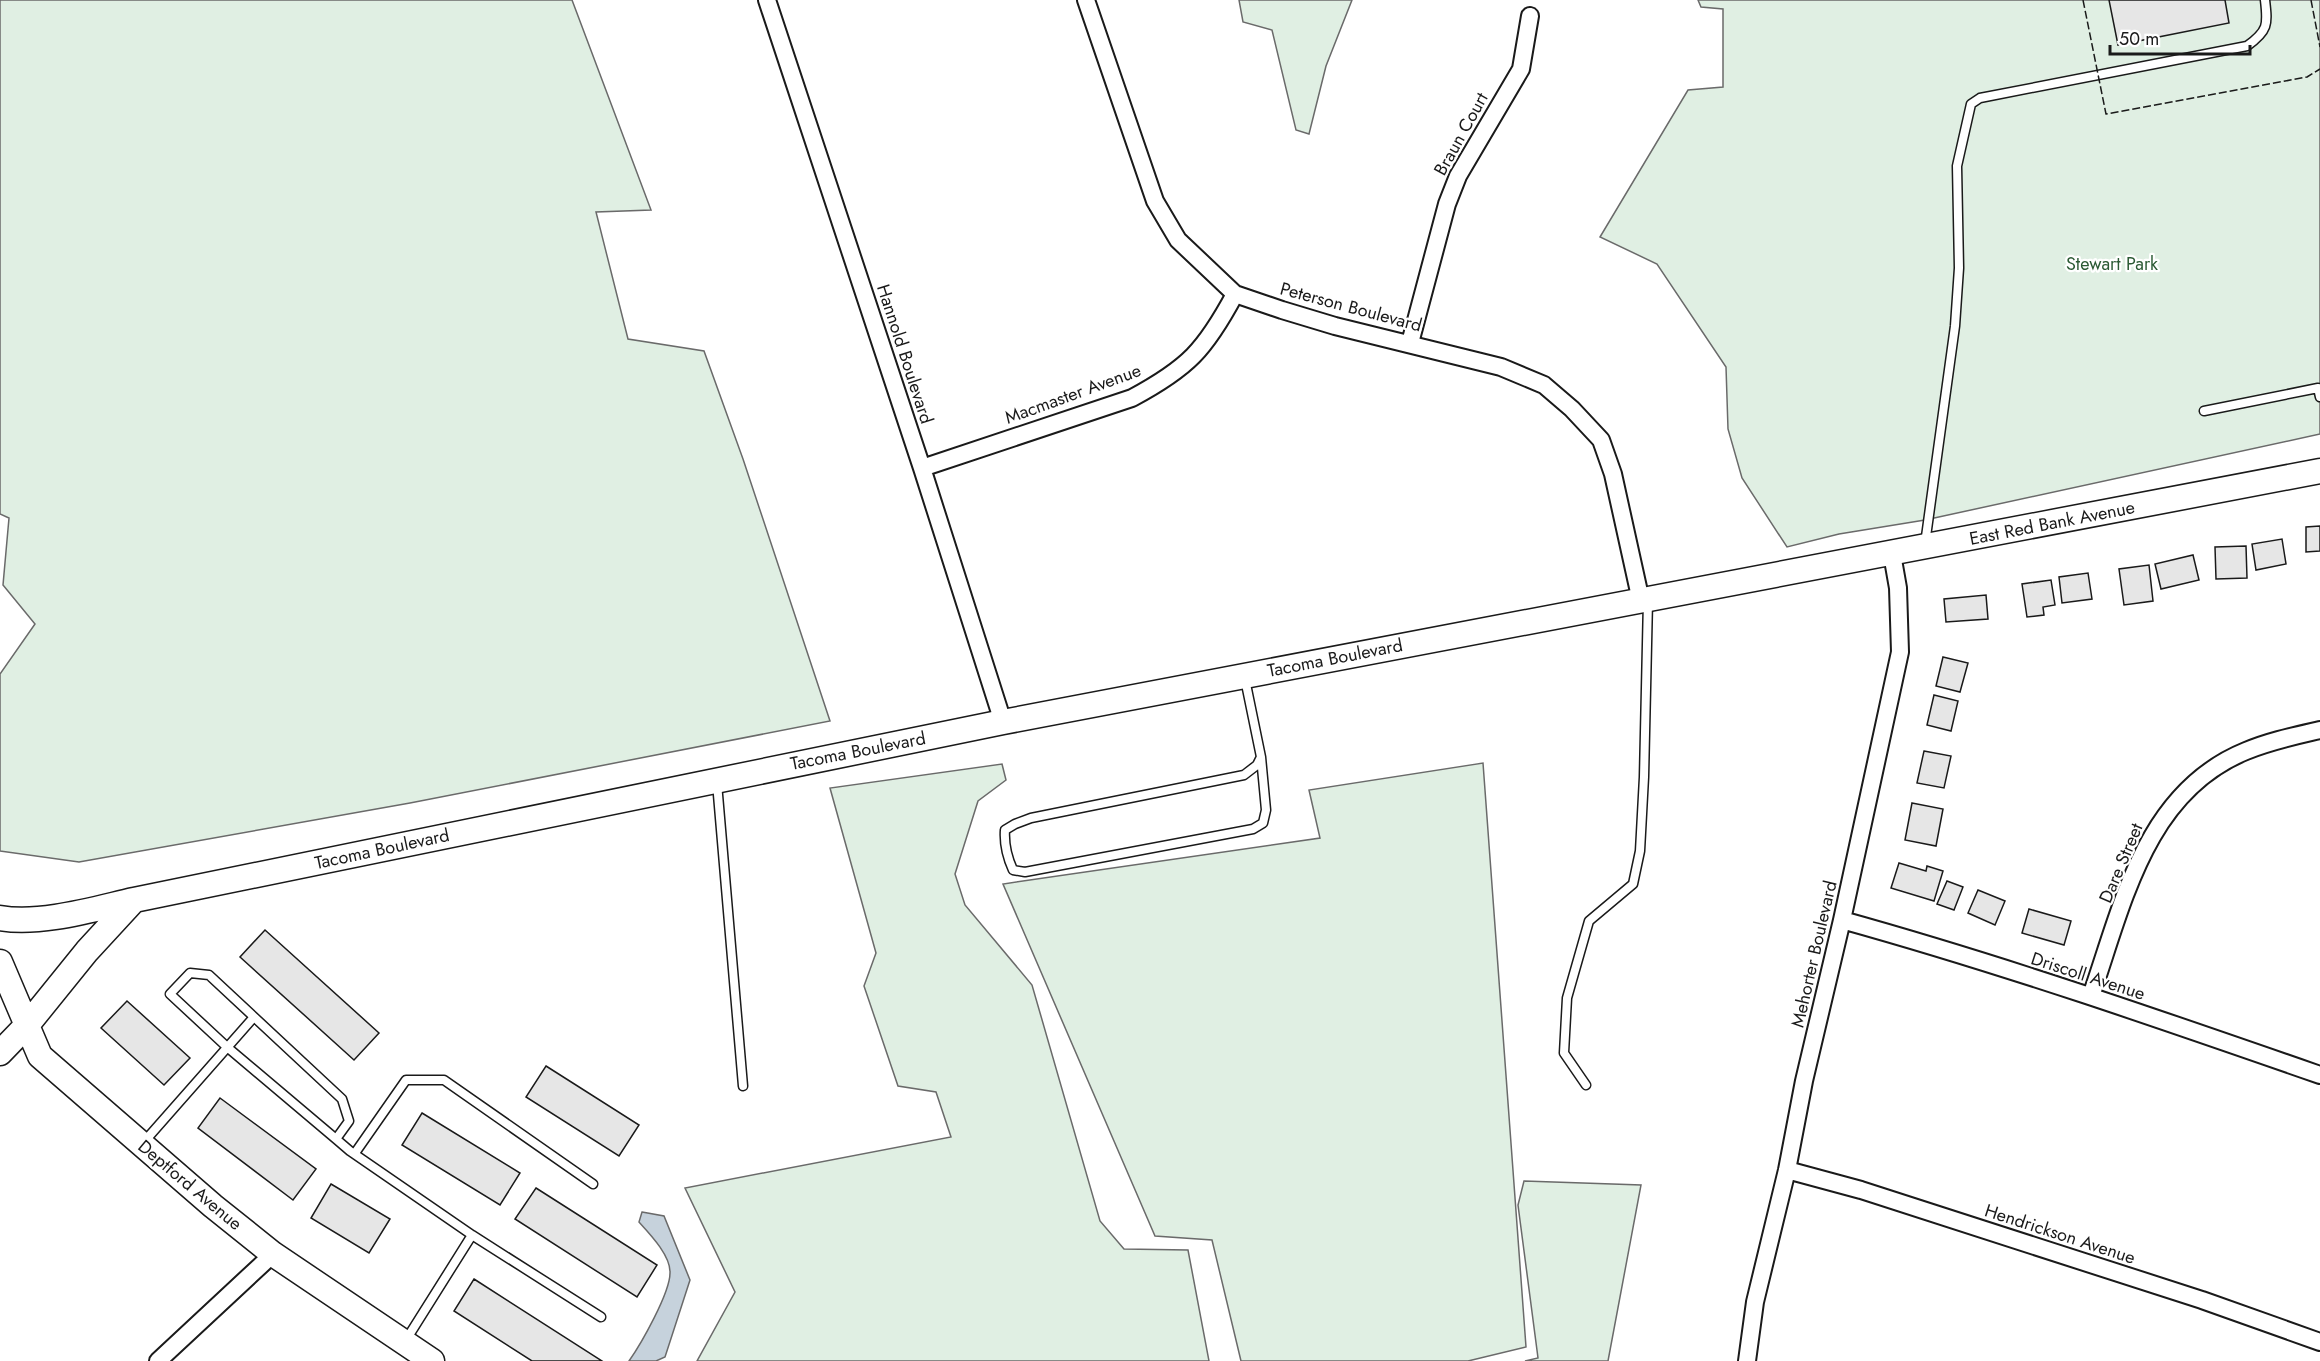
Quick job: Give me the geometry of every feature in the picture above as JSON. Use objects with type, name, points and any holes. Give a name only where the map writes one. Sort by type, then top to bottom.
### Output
[{"type":"street","name":"Hannold Boulevard","points":[[767,0],[922,468],[1003,722]]},
{"type":"street","name":"Peterson Boulevard","points":[[1086,0],[1155,201],[1178,240],[1235,294],[1335,326],[1501,367],[1544,385],[1572,409],[1601,440],[1613,474],[1645,600]]},
{"type":"street","name":"Braun Court","points":[[1410,343],[1447,204],[1458,176],[1521,69],[1530,16]]},
{"type":"street","name":"Macmaster Avenue","points":[[922,468],[1132,398],[1161,382],[1187,363],[1204,345],[1235,294]]},
{"type":"street","name":"East Red Bank Avenue","points":[[1784,574],[2320,471]]},
{"type":"street","name":"Mehorter Boulevard","points":[[1747,1361],[1755,1302],[1787,1170],[1804,1082],[1900,652],[1898,597],[1892,554]]},
{"type":"street","name":"Tacoma Boulevard","points":[[134,900],[1003,722],[1784,574]]},
{"type":"street","name":"Dare Street","points":[[2091,996],[2136,868],[2153,833],[2174,803],[2206,774],[2244,752],[2279,739],[2320,730]]},
{"type":"street","points":[[0,918],[11,920],[58,916],[134,900]]},
{"type":"street","points":[[0,1053],[28,1024],[87,951],[134,900]]},
{"type":"street","name":"Driscoll Avenue","points":[[1842,920],[1912,939],[2091,996],[2320,1075]]},
{"type":"street","name":"Deptford Avenue","points":[[0,962],[40,1056],[213,1206],[273,1254],[432,1361]]},
{"type":"street","name":"Hendrickson Avenue","points":[[1787,1170],[1872,1194],[2202,1300],[2320,1342]]},
{"type":"street","points":[[158,1361],[273,1254]]},
{"type":"lane","points":[[1925,548],[1955,326],[1959,268],[1957,165],[1971,104],[1980,98],[2247,46],[2262,36],[2267,27],[2265,0]]},
{"type":"lane","points":[[2204,411],[2318,388],[2320,398]]},
{"type":"lane","points":[[1586,1085],[1564,1053],[1567,998],[1589,921],[1633,884],[1640,851],[1644,777],[1645,600]]},
{"type":"lane","points":[[1244,676],[1261,757],[1266,810],[1263,823],[1253,829],[1025,872],[1013,870],[1008,859],[1004,839],[1005,830],[1015,824],[1031,818],[1244,775],[1257,765],[1261,757]]},
{"type":"lane","points":[[717,780],[744,1086]]},
{"type":"lane","points":[[336,1139],[349,1121],[342,1099],[209,975],[190,973],[170,994],[227,1047],[336,1139],[472,1235],[601,1317]]},
{"type":"lane","points":[[142,1144],[254,1017]]},
{"type":"lane","points":[[355,1153],[406,1080],[444,1080],[593,1184]]},
{"type":"lane","points":[[404,1342],[472,1235]]},
{"type":"green space","points":[[0,0],[572,0],[651,210],[596,212],[628,339],[704,351],[743,459],[830,721],[410,803],[79,862],[0,851],[0,674],[35,624],[3,585],[9,518],[0,514]]},
{"type":"green space","points":[[1239,0],[1352,0],[1326,66],[1309,134],[1296,130],[1272,30],[1243,22]]},
{"type":"green space","name":"Stewart Park","points":[[1698,0],[2320,0],[2320,434],[1925,520],[1839,534],[1787,547],[1742,478],[1728,429],[1726,367],[1657,264],[1600,237],[1688,90],[1723,87],[1723,9],[1701,7]]},
{"type":"green space","points":[[1483,763],[1526,1347],[1468,1361],[1241,1361],[1212,1240],[1155,1236],[1003,884],[1320,838],[1309,790]]},
{"type":"green space","points":[[1002,764],[1006,780],[978,801],[955,874],[965,905],[1032,985],[1100,1221],[1124,1249],[1188,1250],[1209,1361],[697,1361],[735,1292],[685,1188],[951,1137],[936,1092],[898,1086],[864,986],[876,953],[830,788]]},
{"type":"green space","points":[[1524,1181],[1641,1185],[1608,1361],[1525,1361],[1538,1358],[1518,1205]]},
{"type":"shaded area","points":[[642,1212],[664,1216],[690,1280],[665,1357],[656,1361],[629,1361],[660,1305],[670,1273],[664,1253],[639,1222]]},
{"type":"building","points":[[2109,0],[2225,0],[2229,23],[2118,45]]},
{"type":"building","points":[[2320,526],[2320,551],[2306,552],[2306,527]]},
{"type":"building","points":[[2282,539],[2286,564],[2256,570],[2252,544]]},
{"type":"building","points":[[2246,546],[2247,578],[2216,579],[2215,547]]},
{"type":"building","points":[[2193,555],[2199,580],[2161,589],[2155,564]]},
{"type":"building","points":[[2149,565],[2153,601],[2124,605],[2119,569]]},
{"type":"building","points":[[2088,573],[2092,599],[2062,603],[2059,577]]},
{"type":"building","points":[[2051,580],[2055,605],[2043,607],[2044,615],[2027,617],[2022,584]]},
{"type":"building","points":[[1986,595],[1988,619],[1946,622],[1944,599]]},
{"type":"building","points":[[1943,657],[1968,663],[1960,692],[1936,686]]},
{"type":"building","points":[[1934,695],[1958,701],[1951,731],[1927,725]]},
{"type":"building","points":[[1924,751],[1951,756],[1944,788],[1917,783]]},
{"type":"building","points":[[1912,803],[1943,809],[1936,846],[1905,840]]},
{"type":"building","points":[[1899,863],[1926,871],[1927,866],[1943,871],[1934,901],[1891,888]]},
{"type":"building","points":[[1947,881],[1963,887],[1954,910],[1937,904]]},
{"type":"building","points":[[1978,890],[2005,901],[1995,925],[1968,913]]},
{"type":"building","points":[[2029,909],[2071,921],[2064,945],[2022,933]]},
{"type":"building","points":[[265,930],[379,1033],[354,1060],[240,957]]},
{"type":"building","points":[[127,1001],[190,1058],[164,1085],[101,1028]]},
{"type":"building","points":[[546,1066],[639,1125],[619,1156],[526,1097]]},
{"type":"building","points":[[220,1098],[316,1169],[293,1200],[198,1128]]},
{"type":"building","points":[[422,1113],[520,1173],[500,1205],[402,1145]]},
{"type":"building","points":[[331,1184],[390,1219],[369,1253],[311,1218]]},
{"type":"building","points":[[536,1188],[657,1265],[637,1297],[515,1219]]},
{"type":"building","points":[[474,1279],[602,1361],[532,1361],[454,1311]]},
{"type":"fence","points":[[2083,0],[2106,114],[2307,77],[2320,69]]},
{"type":"fence","points":[[2311,0],[2320,47]]}]
